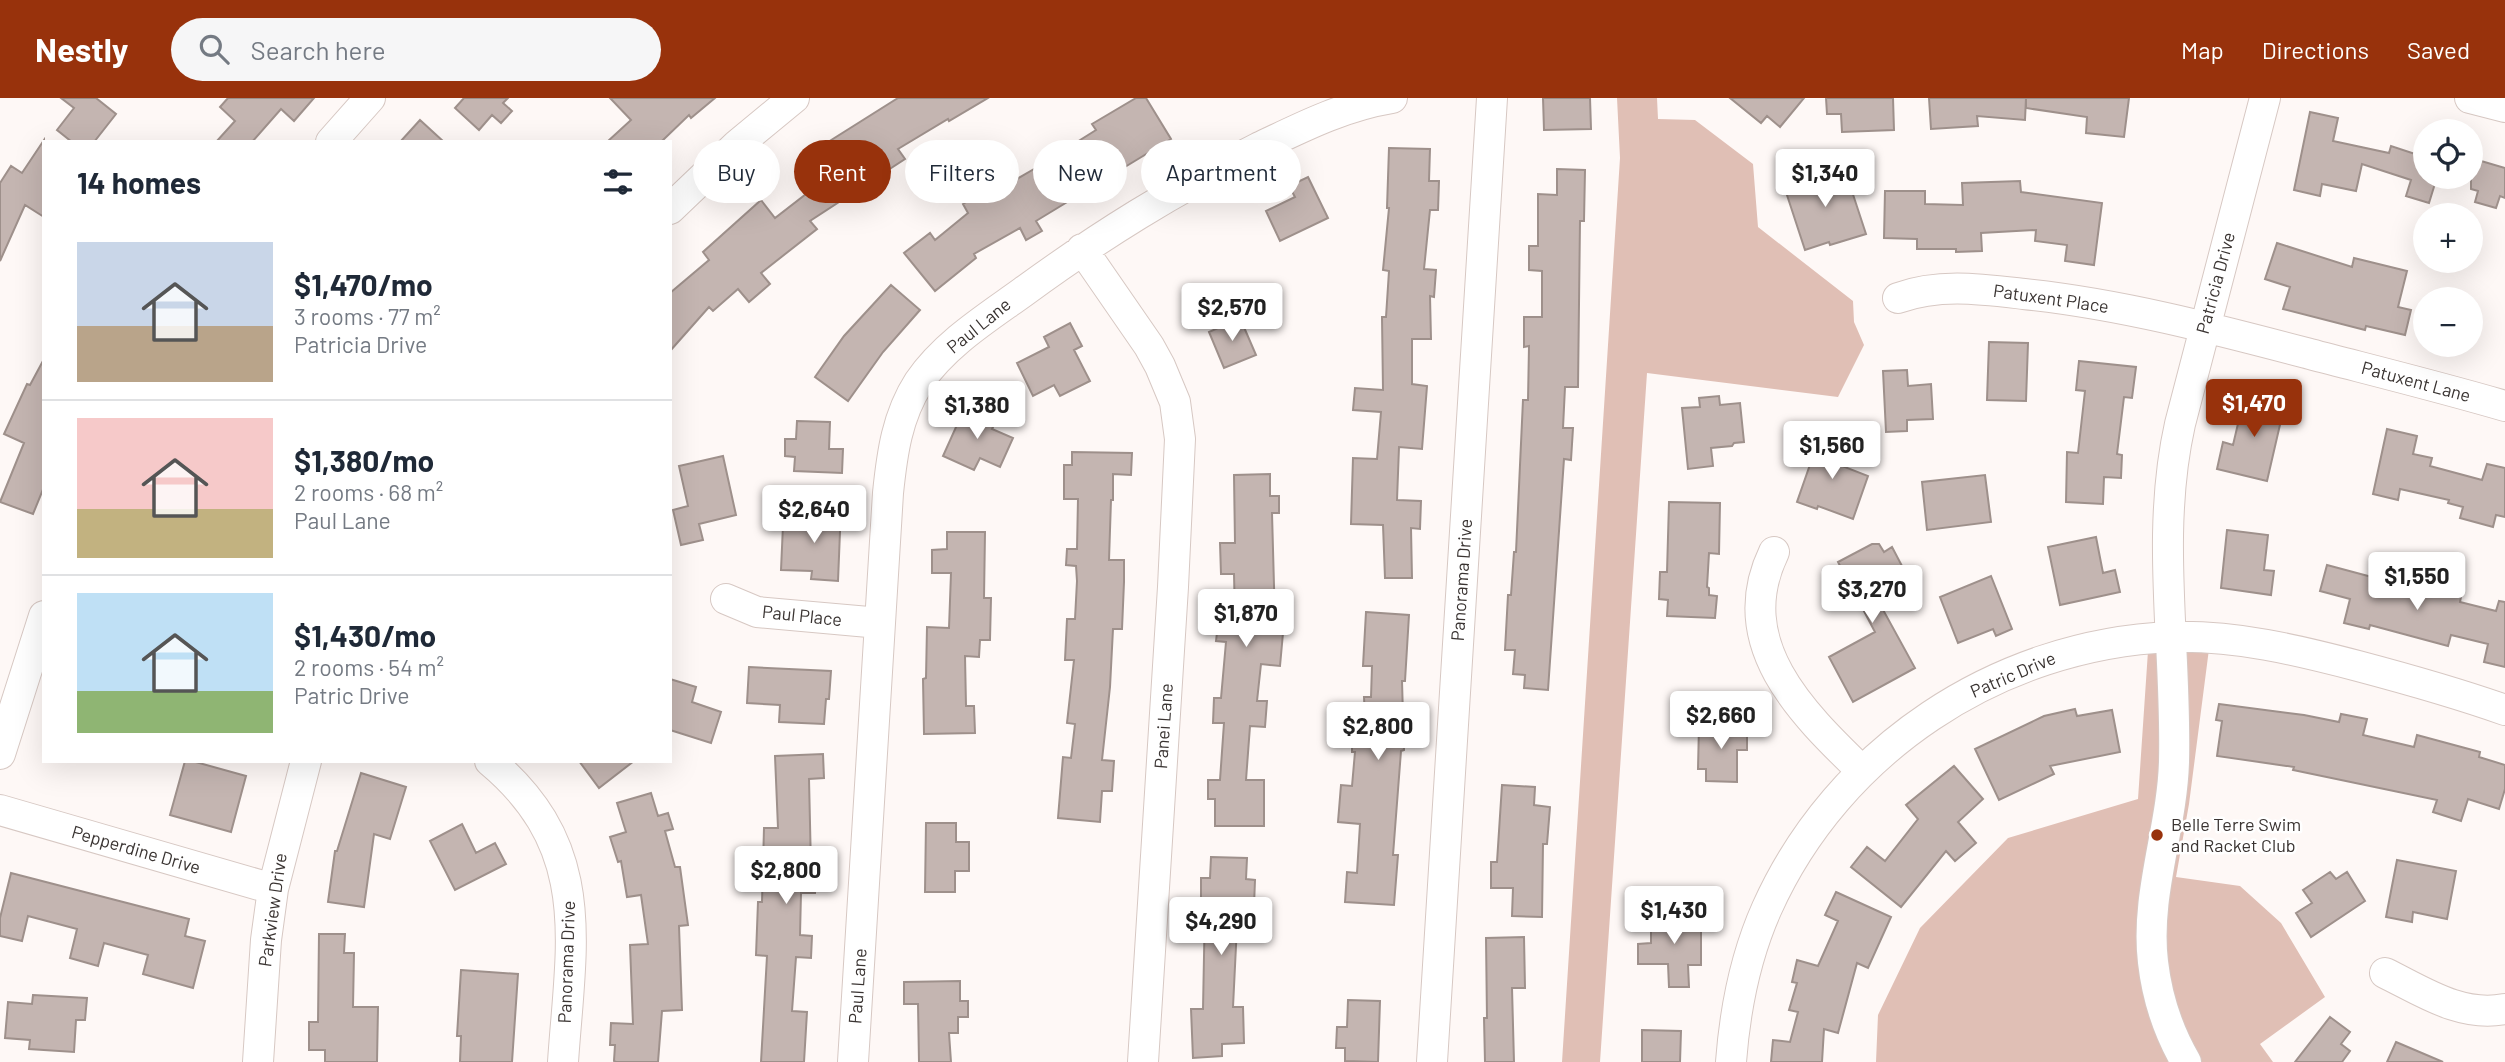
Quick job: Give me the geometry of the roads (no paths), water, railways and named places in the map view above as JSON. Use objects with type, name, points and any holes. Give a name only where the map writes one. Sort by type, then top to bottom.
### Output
[{"type":"street","points":[[333,140],[370,98]]},
{"type":"street","points":[[672,207],[737,145],[794,98]]},
{"type":"street","name":"Paul Lane","points":[[853,1062],[890,472],[897,431],[911,396],[925,374],[950,348],[1082,248],[1196,179],[1319,119],[1356,105],[1392,98]]},
{"type":"street","name":"Panorama Drive","points":[[1432,1062],[1492,98]]},
{"type":"street","name":"Patricia Drive","points":[[2186,1062],[2164,1013],[2152,959],[2155,898],[2173,785],[2174,728],[2167,543],[2171,470],[2179,424],[2265,98]]},
{"type":"street","points":[[2470,98],[2505,107]]},
{"type":"street","name":"Panei Lane","points":[[1082,248],[1160,366],[1175,402],[1180,439],[1143,1062]]},
{"type":"street","name":"Patuxent Place","points":[[1898,298],[1924,290],[1947,287],[2003,291],[2092,303],[2204,326]]},
{"type":"street","name":"Patuxent Lane","points":[[2204,326],[2505,406]]},
{"type":"street","points":[[1774,552],[1763,576],[1760,601],[1763,631],[1770,657],[1780,678],[1807,715],[1862,771]]},
{"type":"street","name":"Paul Place","points":[[726,599],[757,612],[880,623]]},
{"type":"street","points":[[0,754],[42,622]]},
{"type":"street","name":"Patric Drive","points":[[1731,1062],[1741,990],[1766,910],[1786,871],[1811,832],[1862,771],[1925,719],[2001,677],[2073,651],[2124,642],[2171,637],[2232,640],[2272,645],[2385,673],[2505,709]]},
{"type":"street","name":"Parkview Drive","points":[[258,1062],[266,940],[273,889],[305,763]]},
{"type":"street","name":"Panorama Drive","points":[[492,763],[536,810],[555,847],[566,878],[572,928],[563,1062]]},
{"type":"street","name":"Pepperdine Drive","points":[[0,810],[273,889]]},
{"type":"street","points":[[2385,972],[2463,1009],[2493,1012],[2505,1009]]},
{"type":"place","name":"Belle Terre Swim and Racket Club","points":[[2157,835]]}]
